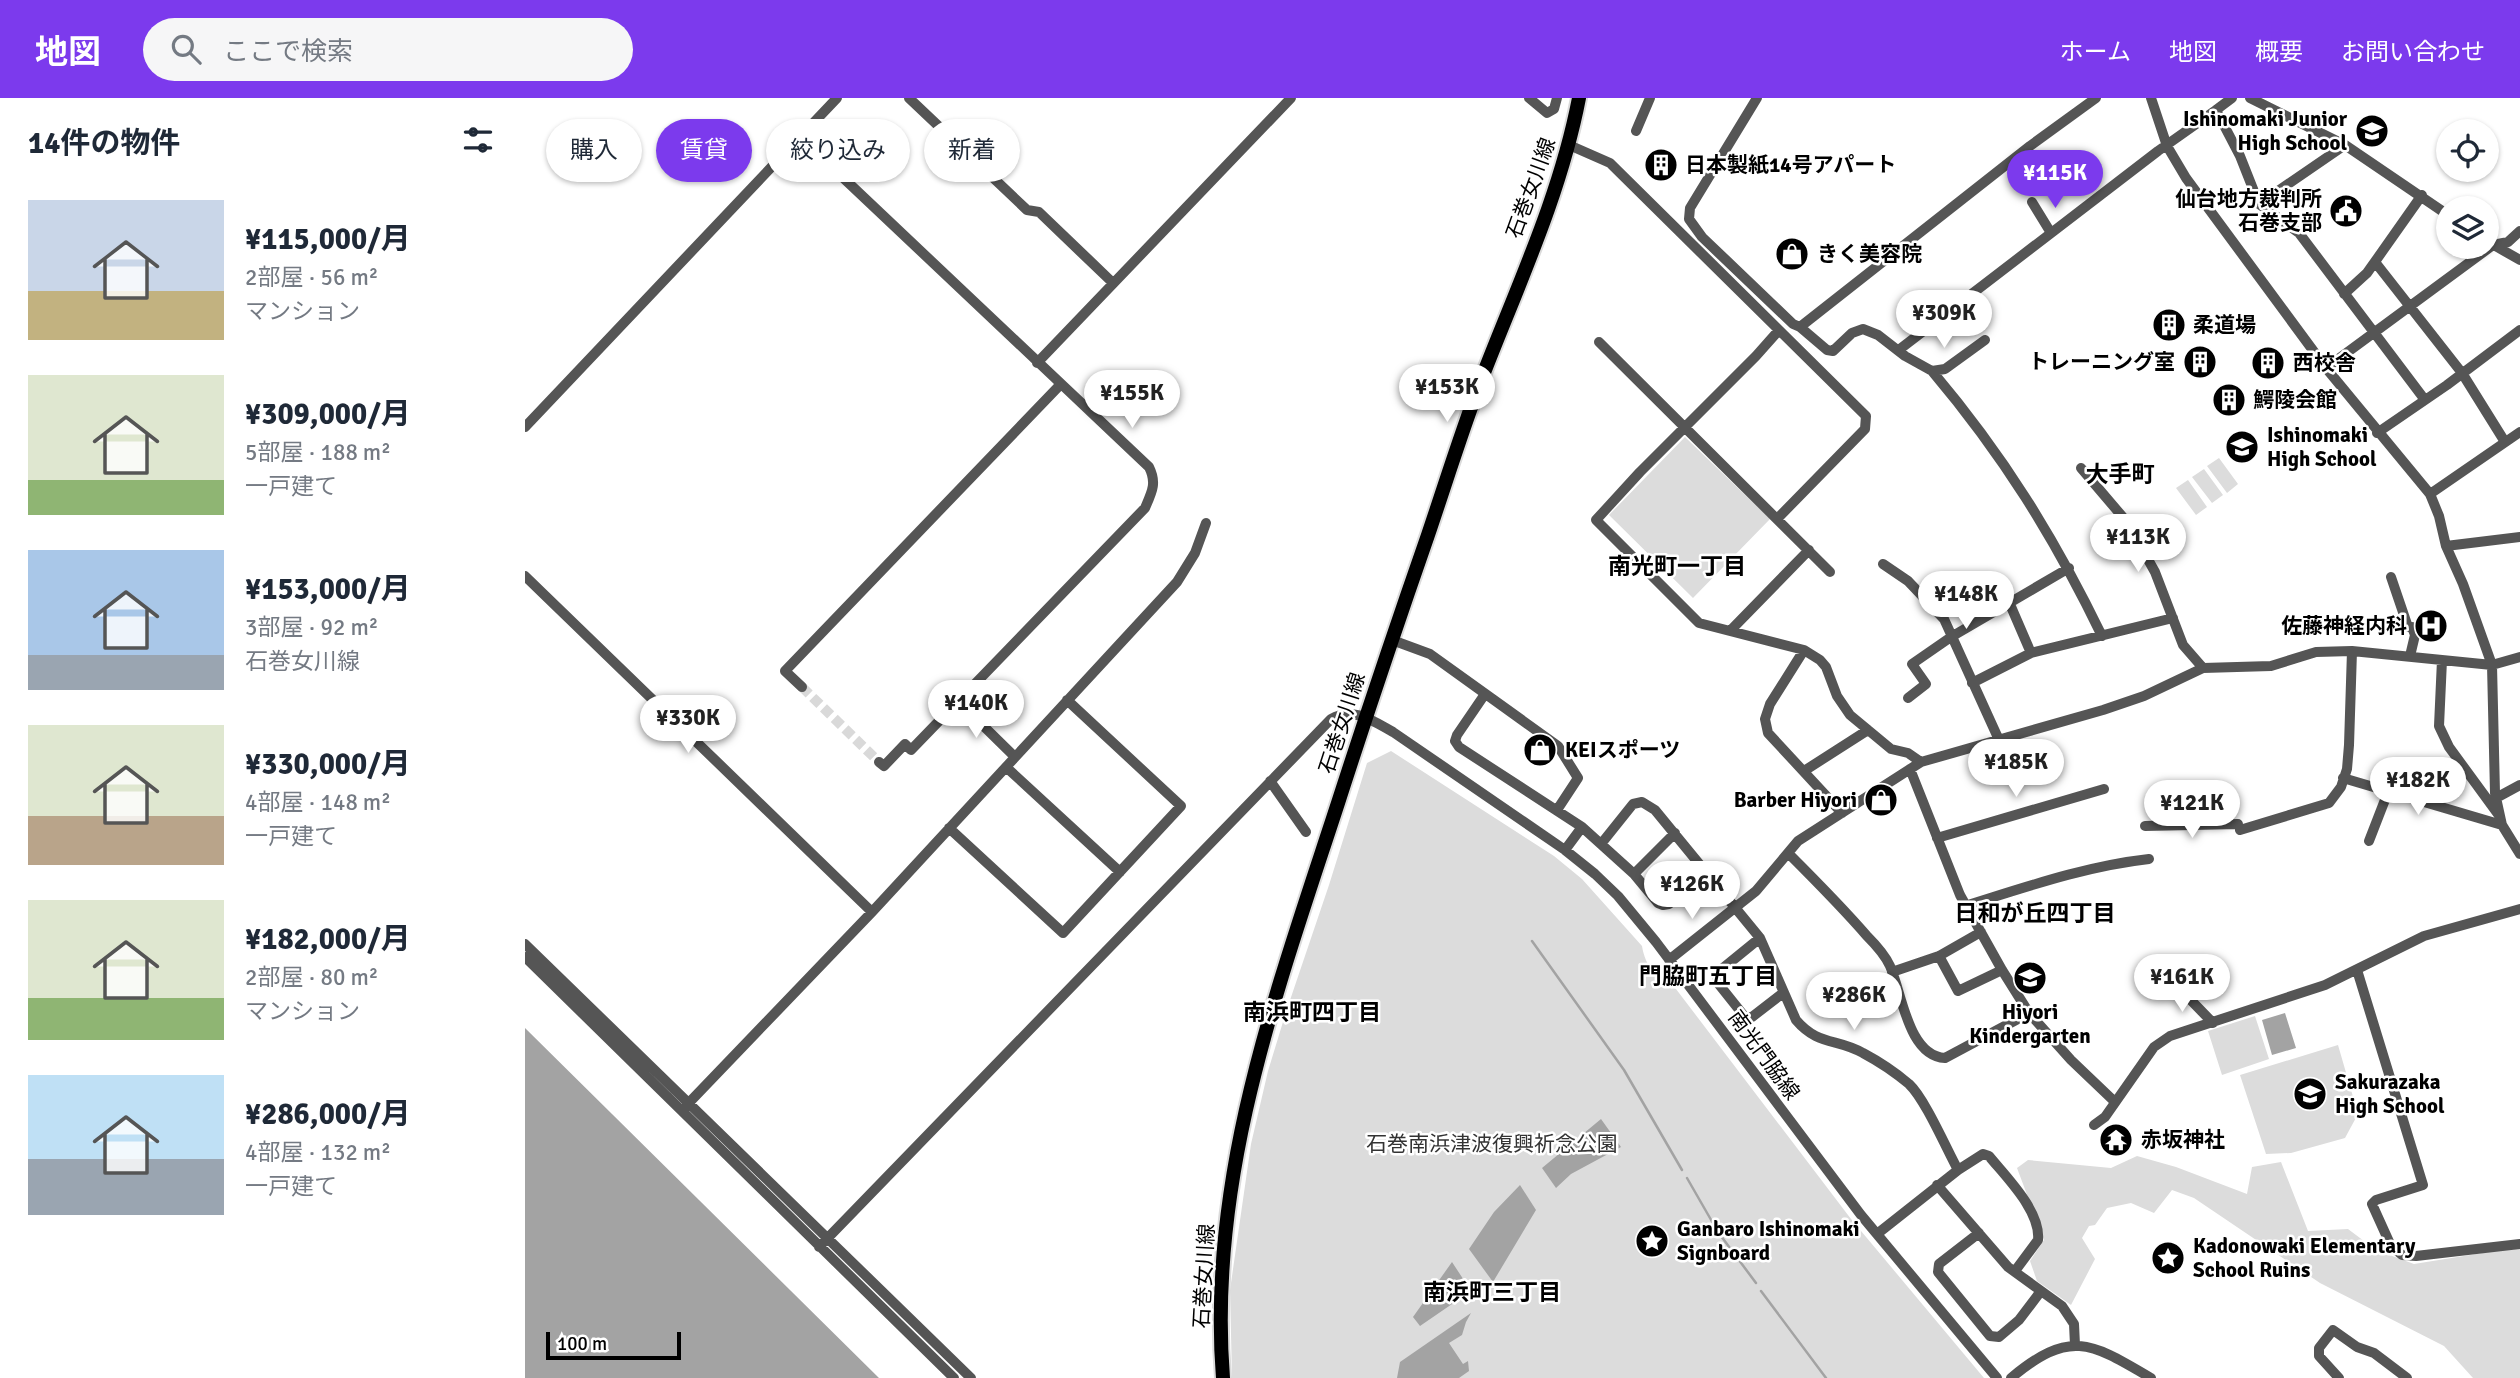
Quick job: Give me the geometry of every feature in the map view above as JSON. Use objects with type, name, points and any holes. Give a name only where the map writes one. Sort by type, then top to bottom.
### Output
[{"type":"main road","name":"石巻女川線","points":[[1223,1378],[1220,1285],[1232,1178],[1266,1021],[1365,717],[1479,386],[1569,145],[1579,98]]},
{"type":"street","points":[[817,119],[837,98]]},
{"type":"street","points":[[909,98],[1027,210],[1039,212],[1114,283]]},
{"type":"street","points":[[1037,363],[1291,98]]},
{"type":"street","points":[[1530,99],[1547,113],[1554,109],[1557,98]]},
{"type":"street","points":[[1636,131],[1650,98]]},
{"type":"street","points":[[1757,98],[1690,208],[1689,219],[1697,240],[1780,330],[1866,416],[1865,429],[1777,519]]},
{"type":"street","points":[[1800,327],[2030,146],[2096,98]]},
{"type":"street","points":[[2151,98],[2167,146],[2186,178],[2326,368],[2430,494],[2439,516],[2446,546],[2463,584],[2492,665],[2496,798],[2501,821]]},
{"type":"street","points":[[1900,349],[2232,98]]},
{"type":"street","points":[[2250,98],[2346,145],[2436,206]]},
{"type":"street","points":[[2216,110],[2240,156],[2259,204],[2299,233],[2425,401]]},
{"type":"street","points":[[1569,145],[1609,163],[1793,324],[1827,350],[1833,351],[1852,333],[1863,329],[1878,335],[1900,349],[1905,356],[1932,371],[1975,422],[2035,510],[2069,568],[2102,636]]},
{"type":"street","points":[[2259,204],[2346,145]]},
{"type":"street","points":[[525,427],[766,173]]},
{"type":"street","points":[[847,182],[1149,467],[1154,478],[1153,490],[1145,508],[911,750],[905,744],[884,766],[880,762]]},
{"type":"street","points":[[2343,295],[2367,273],[2422,195]]},
{"type":"street","points":[[2032,202],[2051,233]]},
{"type":"street","points":[[2499,242],[2508,242],[2520,231]]},
{"type":"street","points":[[2499,248],[2520,260]]},
{"type":"street","points":[[2326,368],[2470,259]]},
{"type":"street","points":[[2375,262],[2462,373],[2505,442]]},
{"type":"street","points":[[1780,330],[1595,520],[1699,623],[1804,650],[1826,667],[1837,696],[1850,715],[1891,749],[1908,753],[1921,762]]},
{"type":"street","points":[[2377,433],[2520,330]]},
{"type":"street","points":[[1932,371],[1945,369],[1985,340]]},
{"type":"street","points":[[1598,342],[1830,572]]},
{"type":"street","points":[[802,687],[785,671],[1060,385]]},
{"type":"street","points":[[2430,494],[2520,432]]},
{"type":"street","points":[[2081,468],[2127,522],[2155,572],[2183,645],[2203,668]]},
{"type":"street","points":[[685,1106],[872,912],[1177,582],[1195,553],[1206,523]]},
{"type":"street","points":[[2446,546],[2520,537]]},
{"type":"street","points":[[1730,631],[1809,550]]},
{"type":"street","points":[[1883,564],[1908,581],[1944,619],[1999,740]]},
{"type":"street","points":[[1908,698],[1926,684],[1912,664],[1951,637],[2069,568]]},
{"type":"street","points":[[525,576],[872,912]]},
{"type":"street","points":[[2391,577],[2408,627],[2412,627],[2415,635],[2410,656]]},
{"type":"street","points":[[2009,602],[2031,653]]},
{"type":"street","points":[[1972,683],[2031,653],[2173,618]]},
{"type":"street","points":[[1392,640],[1430,654],[1558,746],[1578,778],[1557,810]]},
{"type":"street","points":[[1804,650],[1770,704],[1765,724],[1768,733],[1842,813]]},
{"type":"street","points":[[1669,960],[1756,891],[1806,835],[1921,762],[2144,696],[2203,668],[2271,666],[2316,652],[2352,651],[2492,665],[2520,657]]},
{"type":"street","points":[[2145,826],[2239,827],[2329,803],[2341,787],[2349,745],[2352,651]]},
{"type":"street","points":[[2441,660],[2439,726],[2449,747],[2501,821],[2520,854]]},
{"type":"street","points":[[1485,694],[1457,735],[1455,741],[1459,747],[1582,827],[1634,874],[1658,903],[1669,904],[1706,872]]},
{"type":"street","points":[[950,828],[1063,933],[1181,806],[1067,700]]},
{"type":"street","points":[[958,701],[1015,757]]},
{"type":"street","points":[[819,1247],[1331,719],[1346,713],[1365,717]]},
{"type":"street","name":"南光門脇線","points":[[1365,717],[1393,732],[1565,850],[1618,896],[1877,1234],[1997,1378]]},
{"type":"street","points":[[1804,771],[1868,730]]},
{"type":"street","points":[[1006,766],[1120,872]]},
{"type":"street","points":[[1910,769],[1965,906],[2002,970],[2029,1013],[2071,1060],[2115,1102]]},
{"type":"street","points":[[2343,778],[2501,821]]},
{"type":"street","points":[[1271,781],[1307,832]]},
{"type":"street","points":[[2496,798],[2520,785]]},
{"type":"street","points":[[1937,838],[2104,789]]},
{"type":"street","points":[[2369,841],[2388,792]]},
{"type":"street","points":[[1601,844],[1633,804],[1641,802],[1655,810],[1760,938],[1796,1020],[1817,1038],[1863,1053],[1909,1084],[1919,1097],[1958,1170]]},
{"type":"street","points":[[1565,850],[1582,827]]},
{"type":"street","points":[[1634,874],[1675,833]]},
{"type":"street","points":[[1788,853],[1871,941],[1889,964],[1921,1048],[1938,1058],[1945,1058],[2029,1013]]},
{"type":"street","points":[[1965,906],[2118,862],[2149,859]]},
{"type":"street","points":[[2094,1125],[2105,1117],[2154,1047],[2171,1036],[2325,985],[2424,936],[2520,909]]},
{"type":"street","points":[[1892,972],[1939,956],[1980,932]]},
{"type":"street","points":[[1760,938],[1717,973],[1717,982],[1745,1017],[1752,1017],[1783,993]]},
{"type":"street","points":[[525,944],[819,1247],[954,1378]]},
{"type":"street","points":[[1939,956],[1958,990],[2002,970]]},
{"type":"street","points":[[525,957],[828,1238],[971,1378]]},
{"type":"street","points":[[2357,970],[2423,1185],[2376,1200],[2372,1204],[2391,1246],[2402,1255],[2416,1256],[2520,1244]]},
{"type":"street","points":[[2166,983],[2181,990],[2213,1023]]},
{"type":"street","points":[[1877,1234],[1937,1185],[1983,1154],[1989,1156],[2027,1203],[2039,1234],[2038,1240],[2015,1271]]},
{"type":"street","points":[[1937,1185],[2008,1267],[2062,1306],[2070,1315],[2075,1345]]},
{"type":"street","points":[[1979,1234],[1939,1264],[1938,1272],[1990,1336],[1999,1337],[2019,1320],[2041,1291]]},
{"type":"street","points":[[2339,1378],[2319,1356],[2319,1348],[2333,1329],[2357,1347],[2374,1353],[2407,1378]]},
{"type":"street","points":[[2011,1378],[2046,1352],[2075,1345],[2104,1351],[2151,1378]]},
{"type":"green space","points":[[1685,437],[1770,519],[1693,598],[1609,515]]},
{"type":"green space","points":[[2219,458],[2238,484],[2227,493],[2207,466]]},
{"type":"green space","points":[[2204,469],[2223,495],[2212,503],[2192,477]]},
{"type":"green space","points":[[2188,480],[2207,507],[2196,515],[2176,488]]},
{"type":"green space","name":"石巻南浜津波復興祈念公園","points":[[1391,751],[1554,856],[1582,879],[1642,946],[1653,972],[1676,989],[1851,1219],[1984,1378],[1232,1378],[1230,1290],[1251,1144],[1268,1071],[1367,763]]},
{"type":"green space","points":[[2255,1016],[2269,1059],[2222,1075],[2208,1031]]},
{"type":"green space","points":[[2338,1045],[2358,1114],[2345,1138],[2291,1153],[2266,1154],[2240,1075]]},
{"type":"green space","points":[[2137,1156],[2176,1167],[2247,1194],[2252,1167],[2281,1162],[2308,1231],[2348,1229],[2376,1250],[2414,1264],[2520,1247],[2520,1378],[2473,1378],[2444,1346],[2320,1283],[2194,1198],[2172,1190],[2154,1213],[2131,1203],[2107,1208],[2095,1225],[2089,1226],[2082,1238],[2095,1259],[2071,1305],[2037,1281],[2030,1261],[2044,1240],[2017,1168],[2028,1160],[2111,1168]]},
{"type":"shaded area","points":[[2285,1013],[2296,1048],[2272,1055],[2262,1020]]},
{"type":"shaded area","points":[[525,1028],[879,1378],[525,1378]]},
{"type":"shaded area","points":[[1601,1119],[1621,1147],[1571,1174],[1556,1188],[1542,1168]]},
{"type":"shaded area","points":[[1520,1185],[1536,1210],[1493,1282],[1469,1249],[1494,1212]]},
{"type":"shaded area","points":[[1452,1262],[1471,1291],[1420,1326],[1413,1317]]},
{"type":"shaded area","points":[[1471,1313],[1462,1335],[1449,1343],[1463,1364],[1468,1361],[1469,1371],[1459,1378],[1397,1378],[1400,1362]]},
{"type":"waterway","points":[[1532,941],[1624,1070],[1682,1170]]},
{"type":"waterway","points":[[1687,1178],[1718,1232],[1756,1283]]},
{"type":"waterway","points":[[1761,1291],[1826,1378]]},
{"type":"tunnel","points":[[802,687],[879,762]]},
{"type":"place","name":"Ishinomaki Junior High School","points":[[2372,131]]},
{"type":"place","name":"日本製紙14号アパート","points":[[1661,165]]},
{"type":"place","name":"仙台地方裁判所 石巻支部","points":[[2346,211]]},
{"type":"place","name":"きく美容院","points":[[1792,254]]},
{"type":"place","name":"柔道場","points":[[2169,325]]},
{"type":"place","name":"トレーニング室","points":[[2200,362]]},
{"type":"place","name":"西校舎","points":[[2268,363]]},
{"type":"place","name":"鰐陵会館","points":[[2229,400]]},
{"type":"place","name":"Ishinomaki High School","points":[[2242,447]]},
{"type":"place","name":"佐藤神経内科","points":[[2431,626]]},
{"type":"place","name":"KEIスポーツ","points":[[1540,750]]},
{"type":"place","name":"Barber Hiyori","points":[[1881,800]]},
{"type":"place","name":"Hiyori Kindergarten","points":[[2030,978]]},
{"type":"place","name":"Sakurazaka High School","points":[[2310,1094]]},
{"type":"place","name":"赤坂神社","points":[[2116,1140]]},
{"type":"place","name":"Ganbaro Ishinomaki Signboard","points":[[1652,1241]]},
{"type":"place","name":"Kadonowaki Elementary School Ruins","points":[[2168,1258]]},
{"type":"district","name":"大手町","points":[[2120,474]]},
{"type":"district","name":"南光町一丁目","points":[[1677,566]]},
{"type":"district","name":"日和が丘四丁目","points":[[2035,913]]},
{"type":"district","name":"門脇町五丁目","points":[[1708,976]]},
{"type":"district","name":"南浜町四丁目","points":[[1312,1012]]},
{"type":"district","name":"南浜町三丁目","points":[[1492,1292]]}]
